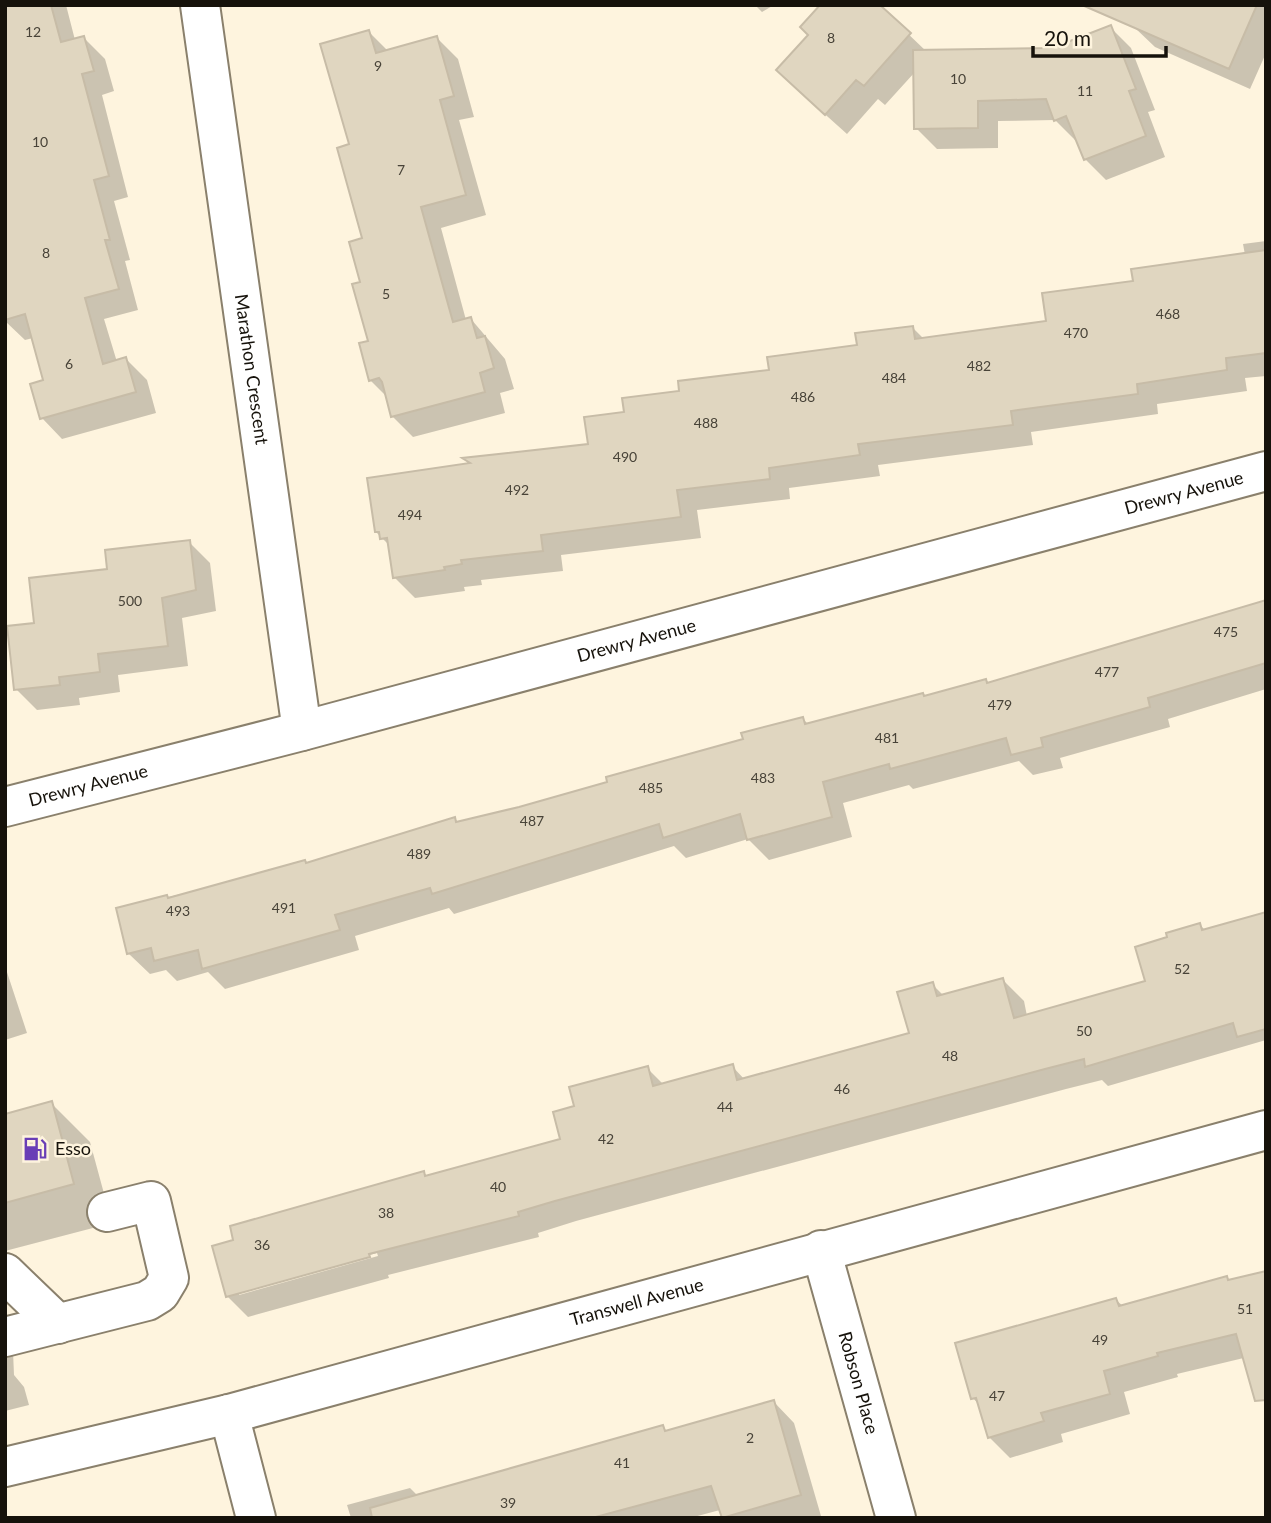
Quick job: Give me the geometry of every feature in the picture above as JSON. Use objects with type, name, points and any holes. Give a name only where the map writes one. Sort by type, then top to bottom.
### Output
[{"type":"street","name":"Marathon Crescent","points":[[200,5],[302,731]]},
{"type":"street","name":"Drewry Avenue","points":[[5,807],[302,731],[1266,471]]},
{"type":"street","name":"Transwell Avenue","points":[[5,1467],[229,1414],[1266,1129]]},
{"type":"street","points":[[5,1338],[147,1301],[160,1293],[169,1279],[151,1201],[107,1212]]},
{"type":"street","name":"Robson Place","points":[[821,1250],[896,1518]]},
{"type":"street","points":[[5,1273],[58,1324]]},
{"type":"street","points":[[229,1414],[256,1518]]},
{"type":"building","points":[[5,5],[51,5],[61,42],[84,36],[94,71],[82,74],[109,176],[94,180],[110,240],[105,240],[119,289],[85,298],[103,364],[126,357],[136,392],[40,419],[30,384],[43,380],[25,314],[5,320]]},
{"type":"building","points":[[820,5],[880,5],[911,33],[864,86],[856,80],[825,115],[776,70],[808,35],[800,27]]},
{"type":"building","points":[[1082,5],[1257,5],[1229,69]]},
{"type":"building","points":[[1111,25],[1136,89],[1129,91],[1146,136],[1084,160],[1066,116],[1054,121],[1046,99],[978,101],[978,128],[914,129],[913,50],[1052,48]]},
{"type":"building","points":[[369,30],[376,53],[437,36],[454,96],[440,100],[466,195],[421,207],[453,322],[471,317],[477,338],[485,336],[494,368],[480,373],[485,392],[391,417],[382,382],[379,378],[369,381],[359,343],[368,341],[352,284],[360,282],[349,242],[362,238],[337,148],[349,144],[320,44]]},
{"type":"building","points":[[1266,250],[1266,353],[1226,358],[1227,370],[1137,384],[1138,394],[1011,411],[1013,425],[858,444],[860,455],[769,468],[770,479],[677,490],[681,517],[541,535],[543,551],[461,560],[462,564],[444,567],[445,570],[393,578],[387,538],[380,539],[379,532],[375,532],[367,478],[470,463],[462,458],[588,444],[584,417],[624,412],[622,398],[679,391],[678,381],[769,370],[767,357],[857,345],[855,333],[913,326],[915,339],[1046,321],[1042,293],[1133,281],[1131,269]]},
{"type":"building","points":[[190,540],[196,590],[162,598],[168,646],[98,654],[100,672],[59,677],[60,685],[14,690],[7,626],[34,623],[29,578],[107,569],[105,550]]},
{"type":"building","points":[[1266,600],[1266,663],[1148,698],[1150,707],[1041,738],[1043,747],[1011,755],[1006,738],[890,769],[889,764],[823,782],[832,817],[747,840],[740,814],[663,838],[659,824],[432,894],[430,888],[335,915],[340,930],[202,969],[198,950],[154,961],[151,948],[127,954],[116,908],[167,895],[168,898],[305,860],[306,863],[455,817],[456,822],[519,807],[607,782],[606,777],[743,739],[741,733],[803,717],[805,724],[986,679],[987,683]]},
{"type":"building","points":[[1266,912],[1266,1029],[1237,1037],[1233,1023],[1085,1067],[1084,1059],[1045,1069],[555,1201],[518,1212],[519,1216],[369,1254],[370,1257],[226,1297],[212,1246],[233,1240],[230,1226],[424,1171],[425,1176],[560,1139],[553,1112],[574,1106],[569,1087],[648,1066],[653,1086],[733,1064],[737,1080],[909,1033],[897,992],[933,982],[937,996],[1003,978],[1014,1018],[1145,981],[1135,947],[1167,937],[1166,933],[1200,923],[1202,930]]},
{"type":"building","name":"Esso","points":[[52,1101],[74,1184],[5,1203],[5,1114]]},
{"type":"building","points":[[1266,1271],[1266,1400],[1255,1401],[1236,1334],[1157,1353],[1158,1356],[1104,1371],[1110,1394],[1041,1413],[1044,1421],[988,1438],[976,1398],[971,1399],[955,1343],[1116,1298],[1119,1306],[1227,1276],[1228,1280]]},
{"type":"building","points":[[774,1400],[801,1495],[722,1518],[711,1486],[592,1518],[372,1518],[370,1508],[663,1425],[665,1431]]},
{"type":"place","name":"Esso","points":[[35,1149]]}]
